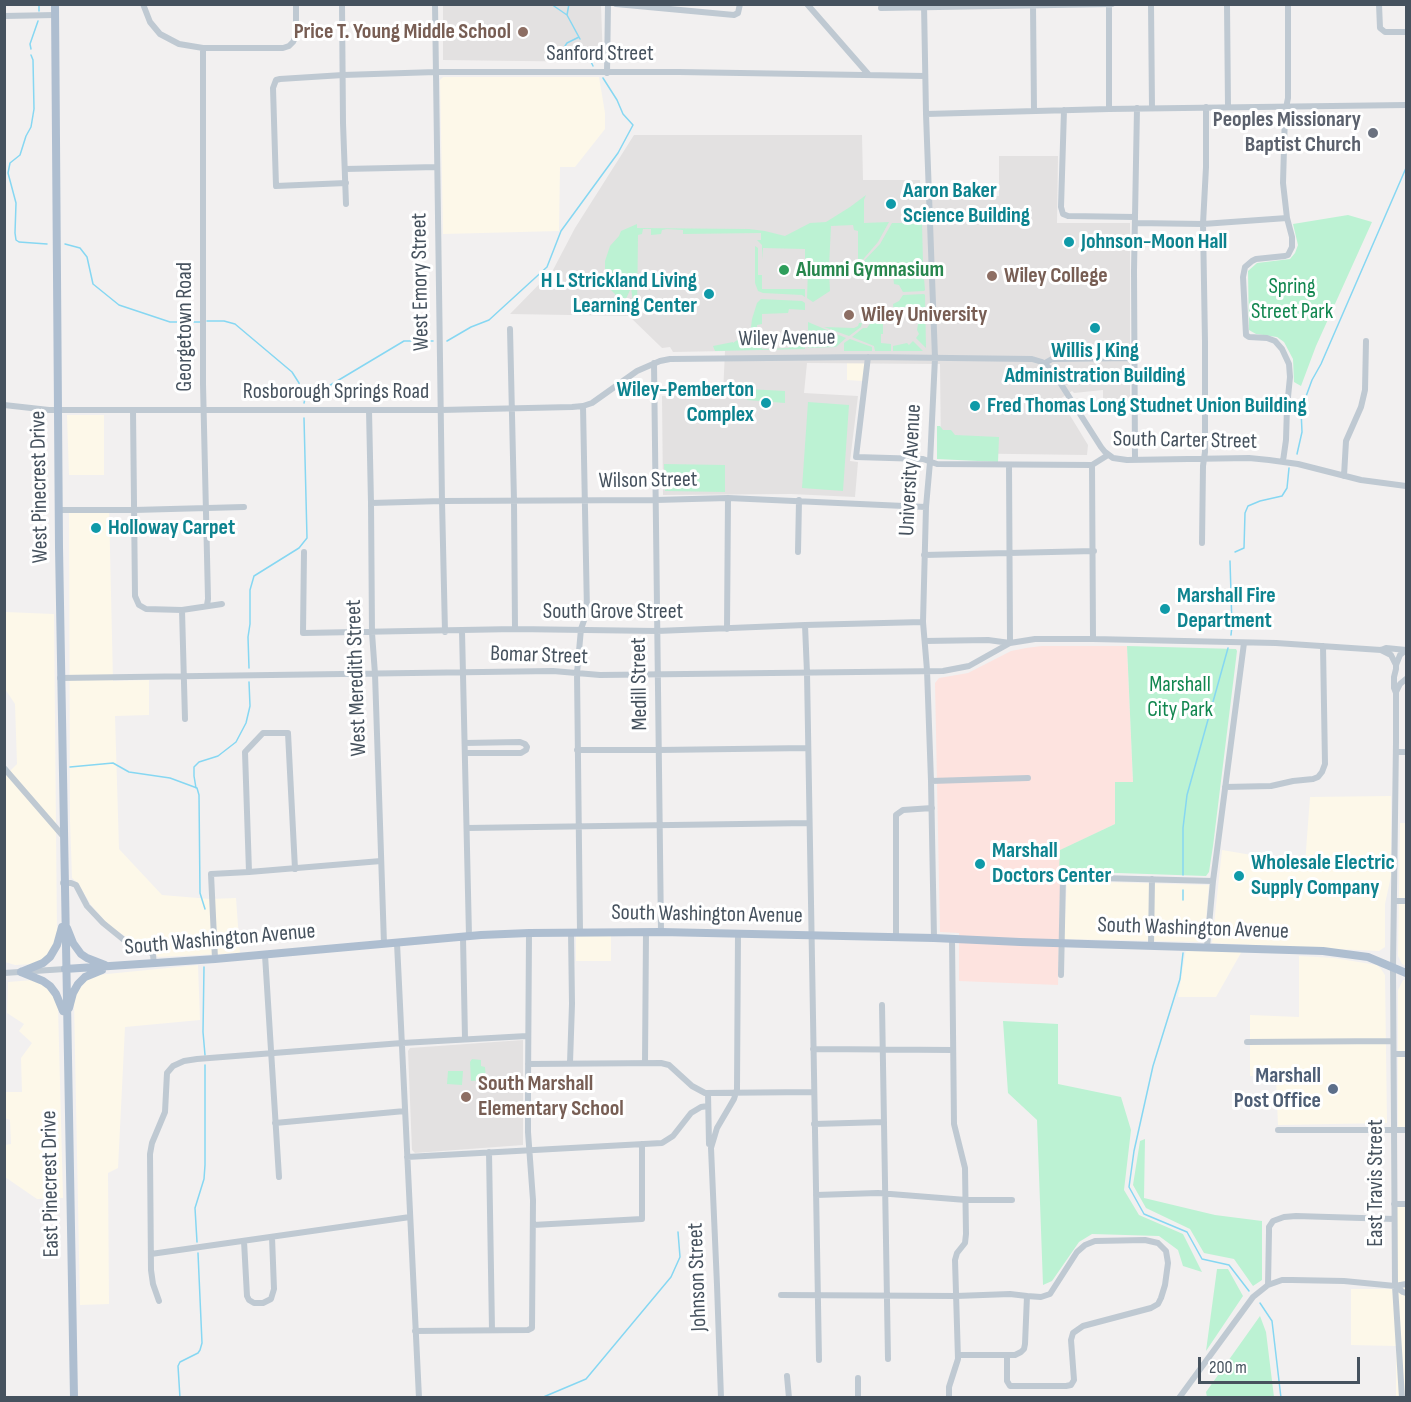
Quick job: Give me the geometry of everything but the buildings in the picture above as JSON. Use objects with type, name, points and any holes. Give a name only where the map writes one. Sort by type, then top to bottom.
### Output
[{"type":"main road","name":"West Pinecrest Drive","points":[[55,4],[58,510],[65,969]]},
{"type":"main road","points":[[64,920],[70,938],[79,951],[87,958],[109,966]]},
{"type":"main road","points":[[21,972],[43,963],[50,957],[57,945],[64,920]]},
{"type":"main road","name":"South Washington Avenue","points":[[65,969],[529,933],[662,932],[952,938],[1341,952],[1368,957],[1407,973]]},
{"type":"main road","points":[[66,1018],[78,984],[85,977],[109,966]]},
{"type":"main road","name":"East Pinecrest Drive","points":[[65,969],[74,1398]]},
{"type":"main road","points":[[21,972],[50,986],[66,1018]]},
{"type":"street","points":[[143,4],[150,22],[160,34],[179,44],[197,48],[283,48],[289,46],[296,36],[296,4]]},
{"type":"street","points":[[342,4],[346,204]]},
{"type":"street","name":"West Emory Street","points":[[435,4],[445,632]]},
{"type":"street","points":[[607,73],[608,4]]},
{"type":"street","points":[[616,4],[734,15],[738,13],[740,4]]},
{"type":"street","points":[[807,4],[869,75]]},
{"type":"street","points":[[1151,4],[1152,108]]},
{"type":"street","points":[[1227,4],[1228,107]]},
{"type":"street","points":[[1283,461],[1287,435],[1289,364],[1284,352],[1275,341],[1246,335],[1243,277],[1245,267],[1252,261],[1288,255],[1293,242],[1287,218],[1283,183],[1289,55],[1288,4]]},
{"type":"street","points":[[1379,4],[1379,26],[1389,32],[1407,32]]},
{"type":"street","points":[[881,8],[924,5],[1110,5],[1109,109]]},
{"type":"street","name":"University Avenue","points":[[924,5],[935,358],[926,507],[923,622],[932,808],[934,938]]},
{"type":"street","points":[[1033,5],[1034,111]]},
{"type":"street","points":[[4,15],[54,15]]},
{"type":"street","name":"Georgetown Road","points":[[203,48],[203,410],[207,605]]},
{"type":"street","name":"Sanford Street","points":[[346,183],[276,186],[273,88],[276,80],[436,72],[925,76]]},
{"type":"street","points":[[926,114],[1137,108],[1407,105]]},
{"type":"street","points":[[1202,543],[1205,342],[1203,224],[1206,107]]},
{"type":"street","points":[[1135,460],[1137,108]]},
{"type":"street","points":[[1064,110],[1061,207],[1063,214],[1203,224],[1287,218]]},
{"type":"street","points":[[345,168],[437,167]]},
{"type":"street","points":[[510,329],[514,629]]},
{"type":"street","points":[[1344,476],[1346,441],[1364,396],[1366,341]]},
{"type":"street","name":"Wiley Avenue","points":[[654,363],[678,359],[868,357],[1032,359],[1045,363],[1052,359],[1134,358]]},
{"type":"street","name":"South Carter Street","points":[[868,357],[856,457],[923,459],[937,464],[1009,465],[1092,465],[1108,455],[1118,459],[1135,460],[1249,459],[1283,461],[1344,476],[1407,486]]},
{"type":"street","name":"Rosborough Springs Road","points":[[4,405],[57,410],[441,410],[584,406],[596,401],[631,375],[654,363]]},
{"type":"street","name":"Medill Street","points":[[654,363],[662,932]]},
{"type":"street","points":[[1045,363],[1054,372],[1108,455]]},
{"type":"street","points":[[570,1063],[578,826],[577,673],[581,629],[586,612],[584,406]]},
{"type":"street","points":[[133,410],[135,596],[139,605],[146,609],[182,610],[222,604]]},
{"type":"street","name":"West Meredith Street","points":[[369,410],[372,633],[384,944]]},
{"type":"street","points":[[1009,465],[1010,643]]},
{"type":"street","points":[[1092,465],[1094,639]]},
{"type":"street","points":[[727,629],[728,498]]},
{"type":"street","name":"Wilson Street","points":[[371,503],[728,498],[926,507]]},
{"type":"street","points":[[798,552],[799,500]]},
{"type":"street","points":[[58,510],[244,507]]},
{"type":"street","points":[[924,555],[1094,551]]},
{"type":"street","name":"South Grove Street","points":[[304,552],[303,633],[514,629],[657,631],[923,622]]},
{"type":"street","points":[[182,610],[185,719]]},
{"type":"street","points":[[805,625],[819,1360]]},
{"type":"street","points":[[462,631],[467,828],[465,1039]]},
{"type":"street","points":[[924,641],[988,640],[1010,643],[1035,639],[1094,639],[1381,650],[1391,655],[1396,667],[1407,678],[1400,684],[1396,693]]},
{"type":"street","name":"Bomar Street","points":[[60,678],[553,671],[600,675],[658,675],[950,670],[969,666],[1010,643]]},
{"type":"street","points":[[1207,947],[1213,881],[1244,643]]},
{"type":"street","points":[[1225,787],[1271,786],[1313,779],[1322,772],[1325,764],[1323,646]]},
{"type":"street","points":[[1381,650],[1386,648],[1407,650]]},
{"type":"street","points":[[1396,667],[1400,655],[1407,650]]},
{"type":"street","name":"East Travis Street","points":[[1396,667],[1394,677],[1396,693],[1393,968],[1394,1219],[1395,1286],[1402,1398]]},
{"type":"street","points":[[249,872],[245,752],[263,733],[288,733],[295,868]]},
{"type":"street","points":[[465,743],[520,742],[527,747],[521,753],[465,753]]},
{"type":"street","points":[[577,750],[808,748]]},
{"type":"street","points":[[1396,752],[1407,752]]},
{"type":"street","points":[[4,768],[63,836]]},
{"type":"street","points":[[931,781],[1028,778]]},
{"type":"street","points":[[896,937],[896,815],[903,810],[932,808]]},
{"type":"street","points":[[467,828],[809,824]]},
{"type":"street","points":[[215,959],[211,873],[381,861]]},
{"type":"street","points":[[1061,975],[1063,877],[1213,881]]},
{"type":"street","points":[[1151,945],[1152,879]]},
{"type":"street","points":[[63,883],[76,885],[87,906],[103,923],[124,940],[152,953],[154,963]]},
{"type":"street","points":[[1394,901],[1407,901]]},
{"type":"street","points":[[645,1063],[646,932]]},
{"type":"street","points":[[415,1331],[531,1330],[533,1178],[530,1150],[527,1036],[529,933]]},
{"type":"street","name":"Johnson Street","points":[[721,1398],[711,1144],[737,1093],[738,933]]},
{"type":"street","points":[[949,1398],[949,1390],[958,1364],[955,1260],[966,1239],[964,1164],[954,1124],[952,938]]},
{"type":"street","points":[[397,943],[418,1398]]},
{"type":"street","points":[[265,955],[279,1177]]},
{"type":"street","name":"South Washington Avenue","points":[[4,974],[65,969]]},
{"type":"street","points":[[882,1005],[888,1359]]},
{"type":"street","points":[[159,1301],[153,1284],[151,1254],[150,1154],[152,1143],[165,1112],[167,1073],[173,1066],[190,1060],[271,1053],[527,1036]]},
{"type":"street","points":[[1247,1042],[1394,1041]]},
{"type":"street","points":[[813,1049],[952,1050]]},
{"type":"street","points":[[1394,1054],[1407,1054]]},
{"type":"street","points":[[528,1064],[661,1063],[669,1065],[699,1091],[708,1093],[813,1092]]},
{"type":"street","name":"Johnson Street","points":[[708,1093],[711,1155]]},
{"type":"street","points":[[407,1157],[665,1142],[673,1136],[691,1113],[708,1106]]},
{"type":"street","points":[[275,1123],[405,1111]]},
{"type":"street","points":[[814,1124],[884,1122]]},
{"type":"street","points":[[1278,1130],[1407,1130]]},
{"type":"street","points":[[533,1225],[642,1219],[642,1144]]},
{"type":"street","points":[[489,1152],[492,1330]]},
{"type":"street","points":[[816,1195],[878,1193],[966,1200],[1012,1200]]},
{"type":"street","points":[[1394,1204],[1407,1204]]},
{"type":"street","points":[[1268,1285],[1269,1227],[1273,1221],[1296,1216],[1394,1219]]},
{"type":"street","points":[[151,1254],[410,1217]]},
{"type":"street","points":[[244,1241],[247,1296],[254,1303],[263,1303],[271,1299],[274,1289],[272,1237]]},
{"type":"street","points":[[781,1295],[1010,1294],[1041,1297],[1050,1294],[1077,1252],[1091,1242],[1145,1240],[1158,1243],[1167,1254],[1165,1285],[1158,1304],[1151,1308],[1083,1326],[1073,1333],[1071,1340],[1074,1380],[1071,1385],[1010,1386],[1007,1381],[1007,1355]]},
{"type":"street","points":[[1179,1398],[1253,1297],[1268,1285],[1282,1280],[1344,1281],[1395,1286],[1407,1284]]},
{"type":"street","points":[[1395,1286],[1407,1293]]},
{"type":"street","points":[[958,1355],[1019,1354],[1025,1347],[1027,1296]]},
{"type":"street","points":[[787,1376],[789,1398]]},
{"type":"street","points":[[858,1378],[858,1398]]},
{"type":"shaded area","name":"Price T. Young Middle School","points":[[443,5],[601,5],[603,62],[443,60]]},
{"type":"shaded area","points":[[443,77],[599,77],[605,113],[605,129],[575,167],[560,167],[559,231],[443,234],[440,80]]},
{"type":"shaded area","name":"Wiley University","points":[[634,135],[862,135],[863,180],[920,180],[921,199],[999,196],[999,156],[1058,156],[1057,223],[1130,223],[1130,404],[1103,404],[1103,390],[1074,393],[1072,391],[1060,399],[1088,445],[1087,455],[941,453],[940,364],[807,363],[804,393],[858,396],[850,461],[858,462],[855,497],[791,494],[663,495],[662,396],[723,394],[725,351],[673,352],[670,347],[662,348],[629,316],[510,314],[553,270],[575,228]]},
{"type":"shaded area","points":[[865,362],[863,381],[847,380],[847,363]]},
{"type":"shaded area","points":[[67,415],[104,415],[104,475],[69,475]]},
{"type":"shaded area","points":[[69,507],[109,507],[113,681],[149,680],[149,715],[115,716],[119,849],[162,895],[210,899],[236,898],[240,953],[158,957],[151,948],[129,939],[109,925],[72,878]]},
{"type":"shaded area","points":[[5,612],[54,614],[56,943],[43,961],[15,965],[5,962],[4,777],[17,764],[15,704],[5,689]]},
{"type":"shaded area","points":[[1042,646],[1127,646],[1133,782],[1115,782],[1115,824],[1061,850],[1058,985],[959,981],[959,933],[940,932],[935,683],[939,678],[968,673],[1011,651]]},
{"type":"shaded area","points":[[1391,796],[1391,876],[1385,904],[1385,947],[1379,951],[1212,943],[1222,850],[1305,864],[1310,797]]},
{"type":"shaded area","points":[[1400,823],[1406,823],[1406,966],[1402,964],[1398,956]]},
{"type":"shaded area","points":[[1067,881],[1209,885],[1204,942],[1064,939]]},
{"type":"shaded area","points":[[576,936],[611,936],[611,961],[576,961]]},
{"type":"shaded area","points":[[1186,949],[1242,951],[1216,997],[1178,997]]},
{"type":"shaded area","points":[[1299,956],[1334,958],[1377,965],[1385,975],[1387,1123],[1278,1125],[1276,1077],[1250,1076],[1250,1015],[1299,1017]]},
{"type":"shaded area","points":[[198,965],[200,1020],[125,1027],[118,1168],[108,1173],[109,1304],[80,1305],[74,1001],[77,992],[88,979],[97,975]]},
{"type":"shaded area","points":[[33,980],[48,986],[58,1006],[63,1198],[37,1199],[5,1177],[5,1145],[11,1144],[10,1120],[5,1118],[5,1092],[22,1092],[21,1058],[32,1043],[19,1031],[24,1024],[7,1013],[8,982]]},
{"type":"shaded area","points":[[1403,980],[1406,980],[1406,1127],[1398,1127],[1398,990]]},
{"type":"shaded area","name":"South Marshall Elementary School","points":[[523,1040],[523,1145],[415,1153],[412,1150],[408,1051],[410,1048]]},
{"type":"shaded area","points":[[1395,1203],[1406,1203],[1406,1397],[1396,1397],[1396,1346],[1351,1345],[1351,1289],[1394,1289]]},
{"type":"green space","points":[[866,195],[864,223],[889,222],[878,242],[859,264],[858,231],[854,230],[853,225],[831,226],[829,267],[805,267],[805,249],[763,248],[762,260],[762,245],[757,240],[761,240],[761,233],[683,234],[683,230],[667,229],[662,230],[661,234],[651,235],[651,229],[643,229],[642,234],[638,235],[637,315],[631,288],[624,303],[618,303],[615,294],[608,287],[605,261],[610,246],[621,231],[637,224],[637,228],[749,229],[785,236],[810,223],[826,222]]},
{"type":"green space","name":"Spring Street Park","points":[[1348,215],[1372,222],[1316,346],[1301,386],[1294,382],[1293,359],[1284,342],[1277,337],[1256,334],[1249,330],[1248,271],[1257,263],[1290,259],[1298,245],[1293,224]]},
{"type":"green space","points":[[892,223],[922,223],[923,263],[861,264],[880,244]]},
{"type":"green space","points":[[755,246],[758,248],[758,275],[762,275],[762,289],[805,289],[805,297],[758,291],[755,283]]},
{"type":"green space","points":[[808,270],[829,271],[830,291],[813,302],[807,298]]},
{"type":"green space","points":[[893,275],[920,275],[924,278],[925,290],[903,292],[899,285],[894,284]]},
{"type":"green space","points":[[924,294],[926,348],[916,338],[919,334],[917,305],[896,308],[894,313],[893,304],[903,295]]},
{"type":"green space","points":[[761,299],[805,303],[805,310],[789,309],[788,313],[762,314],[762,324],[757,325],[757,338],[762,339],[762,349],[789,348],[792,337],[805,336],[805,349],[715,351],[713,346],[733,343],[747,333],[751,327],[757,303]]},
{"type":"green space","points":[[886,321],[883,322],[881,343],[891,344],[891,351],[875,351],[874,346],[852,337],[863,328],[867,328],[871,322]]},
{"type":"green space","points":[[808,322],[846,338],[836,347],[808,348]]},
{"type":"green space","points":[[862,323],[861,327],[849,336],[824,327],[854,328]]},
{"type":"green space","points":[[850,339],[872,347],[872,351],[844,351],[844,343]]},
{"type":"green space","points":[[913,341],[923,351],[893,351],[893,346],[907,343],[909,345]]},
{"type":"green space","points":[[748,389],[785,391],[785,403],[747,400]]},
{"type":"green space","points":[[808,402],[849,405],[843,491],[802,488]]},
{"type":"green space","points":[[937,426],[943,430],[951,430],[955,435],[999,437],[998,462],[937,459]]},
{"type":"green space","points":[[664,464],[725,465],[725,492],[665,491]]},
{"type":"green space","name":"Marshall City Park","points":[[1127,646],[1236,649],[1237,651],[1213,846],[1209,872],[1206,876],[1059,871],[1060,850],[1115,824],[1115,782],[1133,782]]},
{"type":"green space","points":[[1003,1021],[1058,1024],[1058,1084],[1121,1097],[1131,1130],[1124,1190],[1139,1215],[1183,1234],[1202,1272],[1183,1266],[1178,1250],[1159,1236],[1092,1234],[1079,1242],[1052,1281],[1043,1285],[1037,1120],[1008,1093]]},
{"type":"green space","points":[[472,1059],[481,1060],[481,1066],[485,1067],[486,1080],[471,1081],[470,1062]]},
{"type":"green space","points":[[448,1071],[463,1071],[462,1085],[447,1084]]},
{"type":"green space","points":[[1145,1139],[1144,1198],[1215,1215],[1262,1221],[1262,1280],[1253,1286],[1234,1259],[1204,1253],[1190,1229],[1146,1208],[1133,1185],[1140,1141]]},
{"type":"green space","points":[[1217,1269],[1228,1269],[1243,1296],[1206,1351]]},
{"type":"green space","points":[[1260,1316],[1266,1332],[1274,1397],[1207,1397],[1206,1392]]},
{"type":"waterway","points":[[39,4],[39,11]]},
{"type":"waterway","points":[[551,4],[567,15],[580,39]]},
{"type":"waterway","points":[[567,15],[569,4]]},
{"type":"waterway","points":[[31,49],[30,44],[38,21]]},
{"type":"waterway","points":[[565,46],[579,37]]},
{"type":"waterway","points":[[586,51],[593,66]]},
{"type":"waterway","points":[[31,55],[34,109],[31,127],[20,155],[10,163],[8,173],[16,203],[16,240],[47,244]]},
{"type":"waterway","points":[[447,341],[489,320],[547,267],[561,231],[618,153],[633,125],[623,114],[603,78]]},
{"type":"waterway","points":[[1297,454],[1302,432],[1301,410],[1312,380],[1406,168]]},
{"type":"waterway","points":[[65,244],[80,248],[87,257],[93,284],[119,305],[170,322],[200,322]]},
{"type":"waterway","points":[[207,321],[224,321],[235,324],[292,372],[299,383],[301,398],[304,399]]},
{"type":"waterway","points":[[304,403],[305,399],[404,341],[433,341]]},
{"type":"waterway","points":[[249,668],[250,590],[254,576],[299,548],[307,538],[304,418]]},
{"type":"waterway","points":[[1235,552],[1244,548],[1245,513],[1248,506],[1282,496],[1287,488],[1289,468]]},
{"type":"waterway","points":[[1230,561],[1231,635]]},
{"type":"waterway","points":[[1183,875],[1183,828],[1187,795],[1228,648]]},
{"type":"waterway","points":[[196,788],[194,767],[199,762],[218,756],[236,742],[246,723],[250,706],[249,682]]},
{"type":"waterway","points":[[70,767],[113,763],[129,772],[170,778],[197,788],[200,893],[205,909]]},
{"type":"waterway","points":[[1183,890],[1183,900]]},
{"type":"waterway","points":[[1183,953],[1180,979],[1153,1066],[1134,1151],[1129,1187],[1144,1214],[1187,1232],[1202,1259],[1229,1265],[1249,1291]]},
{"type":"waterway","points":[[204,967],[205,1055]]},
{"type":"waterway","points":[[197,1242],[195,1208],[204,1179],[205,1165],[205,1065]]},
{"type":"waterway","points":[[541,1398],[586,1379],[671,1277],[680,1257],[678,1232]]},
{"type":"waterway","points":[[180,1398],[178,1366],[180,1362],[198,1353],[202,1343],[198,1253]]},
{"type":"waterway","points":[[1260,1303],[1272,1321],[1281,1398]]},
{"type":"place","name":"Price T. Young Middle School","points":[[523,32]]},
{"type":"place","name":"Peoples Missionary Baptist Church","points":[[1373,133]]},
{"type":"place","name":"Aaron Baker Science Building","points":[[891,204]]},
{"type":"place","name":"Johnson-Moon Hall","points":[[1069,242]]},
{"type":"place","name":"Alumni Gymnasium","points":[[784,270]]},
{"type":"place","name":"Wiley College","points":[[992,276]]},
{"type":"place","name":"H L Strickland Living Learning Center","points":[[709,294]]},
{"type":"place","name":"Wiley University","points":[[849,315]]},
{"type":"place","name":"Willis J King Administration Building","points":[[1095,328]]},
{"type":"place","name":"Wiley-Pemberton Complex","points":[[766,403]]},
{"type":"place","name":"Fred Thomas Long Studnet Union Building","points":[[975,406]]},
{"type":"place","name":"Holloway Carpet","points":[[96,528]]},
{"type":"place","name":"Marshall Fire Department","points":[[1165,609]]},
{"type":"place","name":"Marshall Doctors Center","points":[[980,864]]},
{"type":"place","name":"Wholesale Electric Supply Company","points":[[1239,876]]},
{"type":"place","name":"Marshall Post Office","points":[[1333,1089]]},
{"type":"place","name":"South Marshall Elementary School","points":[[466,1097]]}]
